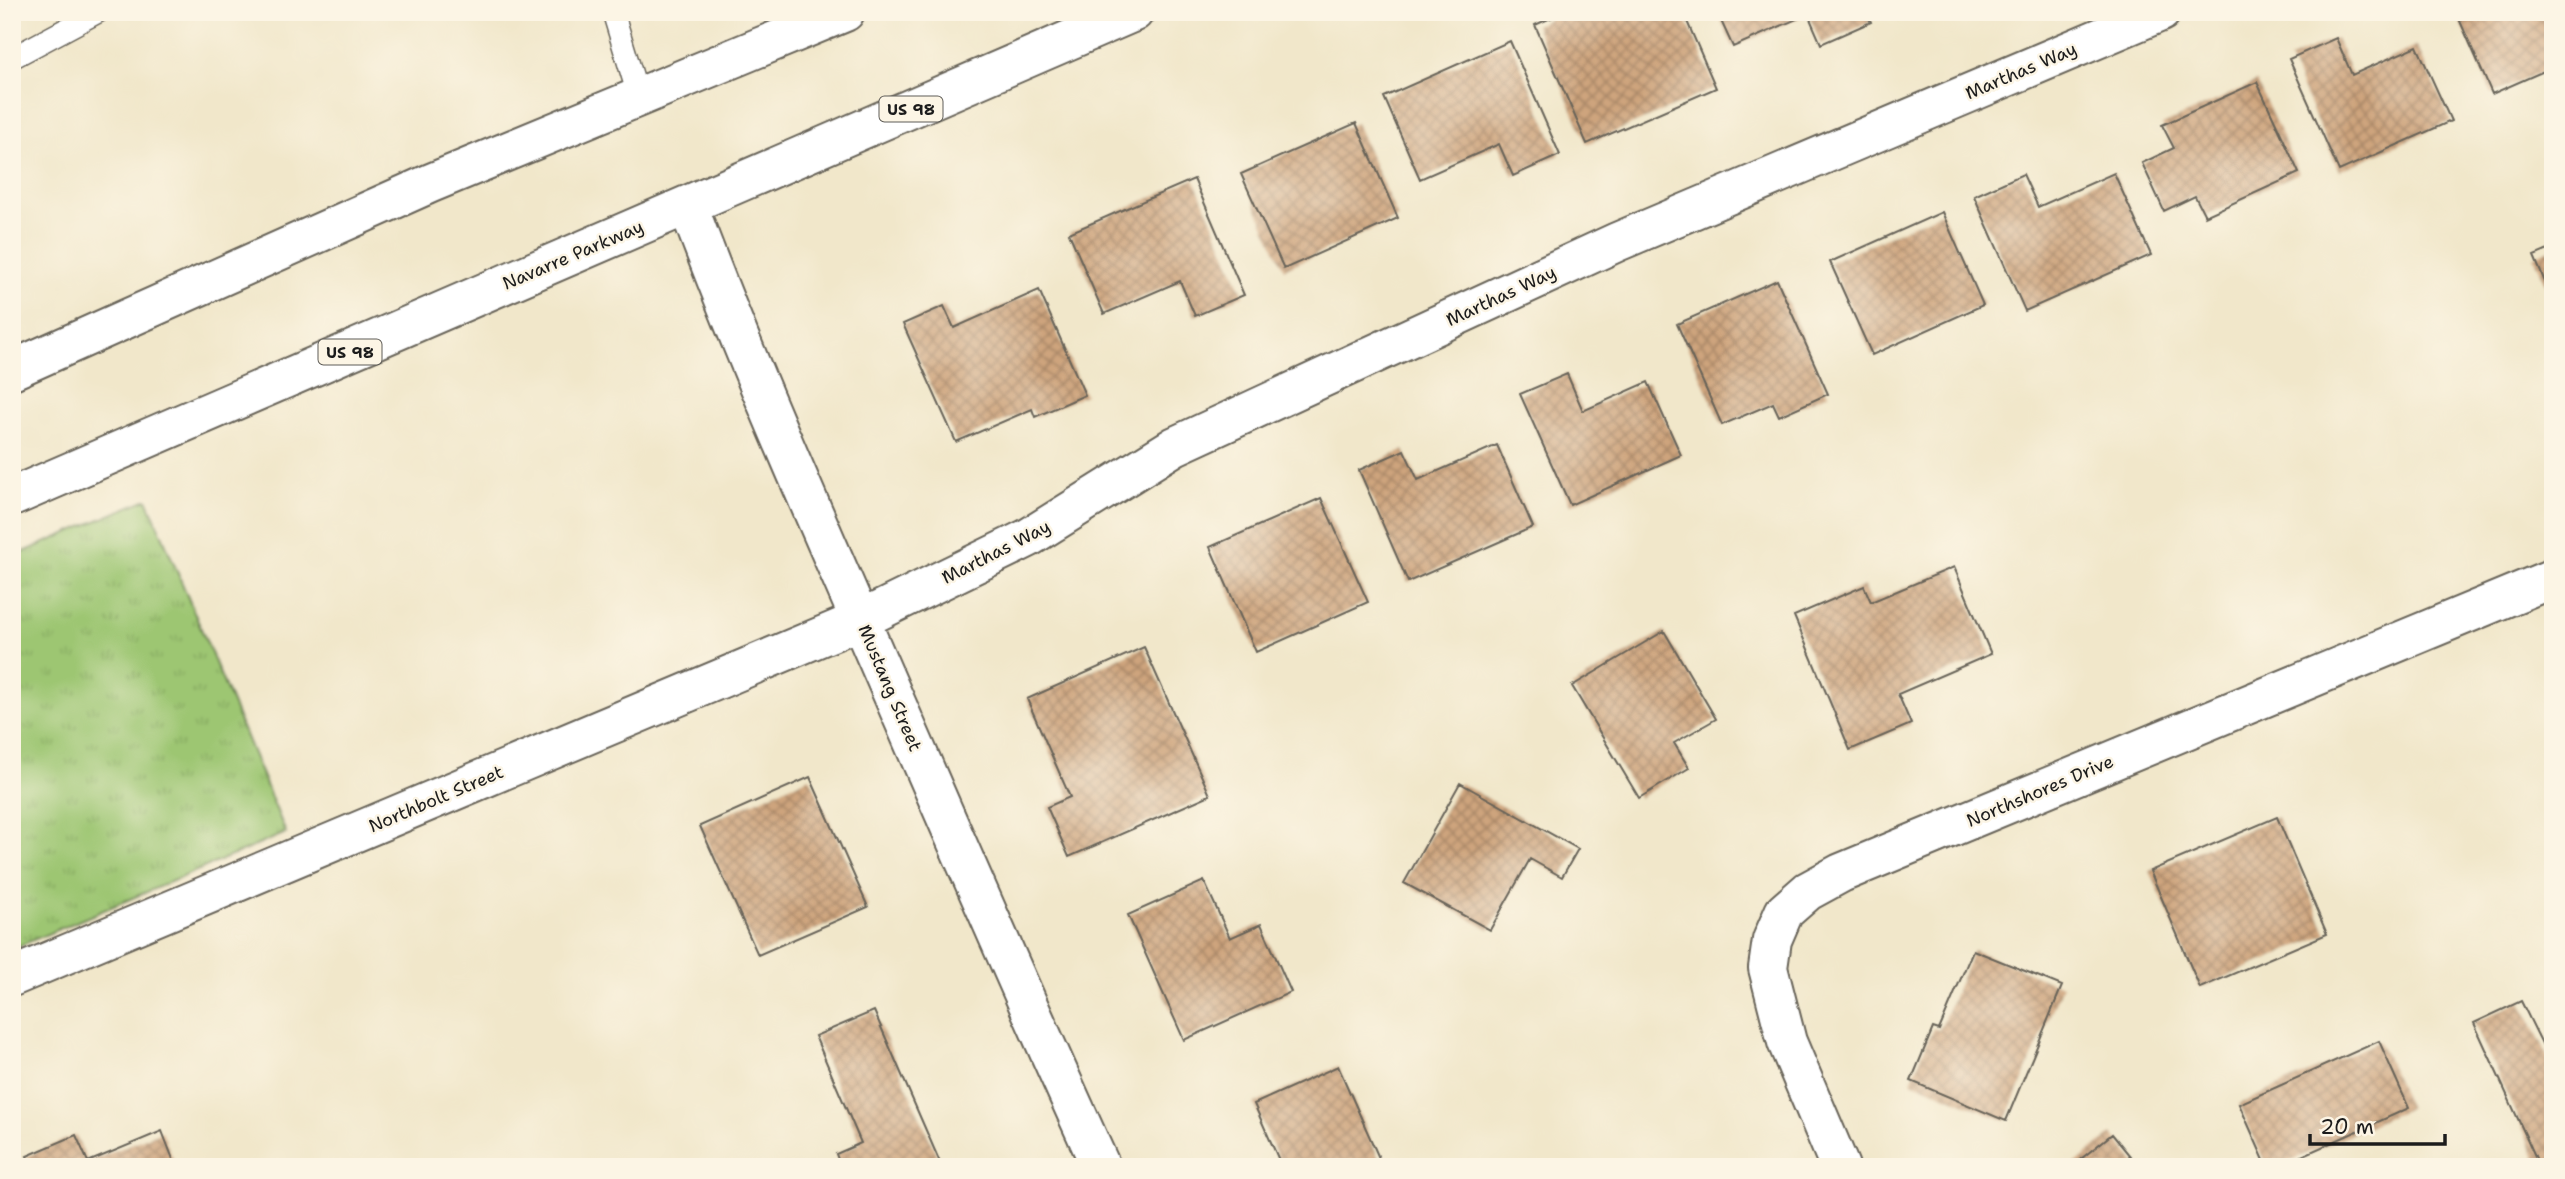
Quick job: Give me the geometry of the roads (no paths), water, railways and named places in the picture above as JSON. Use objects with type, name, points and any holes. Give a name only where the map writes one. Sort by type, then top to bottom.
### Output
[{"type":"main road","points":[[12,370],[431,183],[845,12]]},
{"type":"main road","name":"Navarre Parkway","points":[[12,497],[1134,12]]},
{"type":"main road","name":"Marthas Way","points":[[860,620],[1028,538],[1175,446],[1617,242],[2161,12]]},
{"type":"main road","name":"Mustang Street","points":[[688,206],[725,307],[1029,1010],[1101,1167]]},
{"type":"main road","name":"Northshores Drive","points":[[1840,1167],[1787,1042],[1768,968],[1772,940],[1784,912],[1808,891],[1854,868],[2553,578]]},
{"type":"main road","name":"Northbolt Street","points":[[12,977],[860,620]]},
{"type":"lane","points":[[12,58],[98,12]]},
{"type":"lane","points":[[612,12],[639,98]]}]
